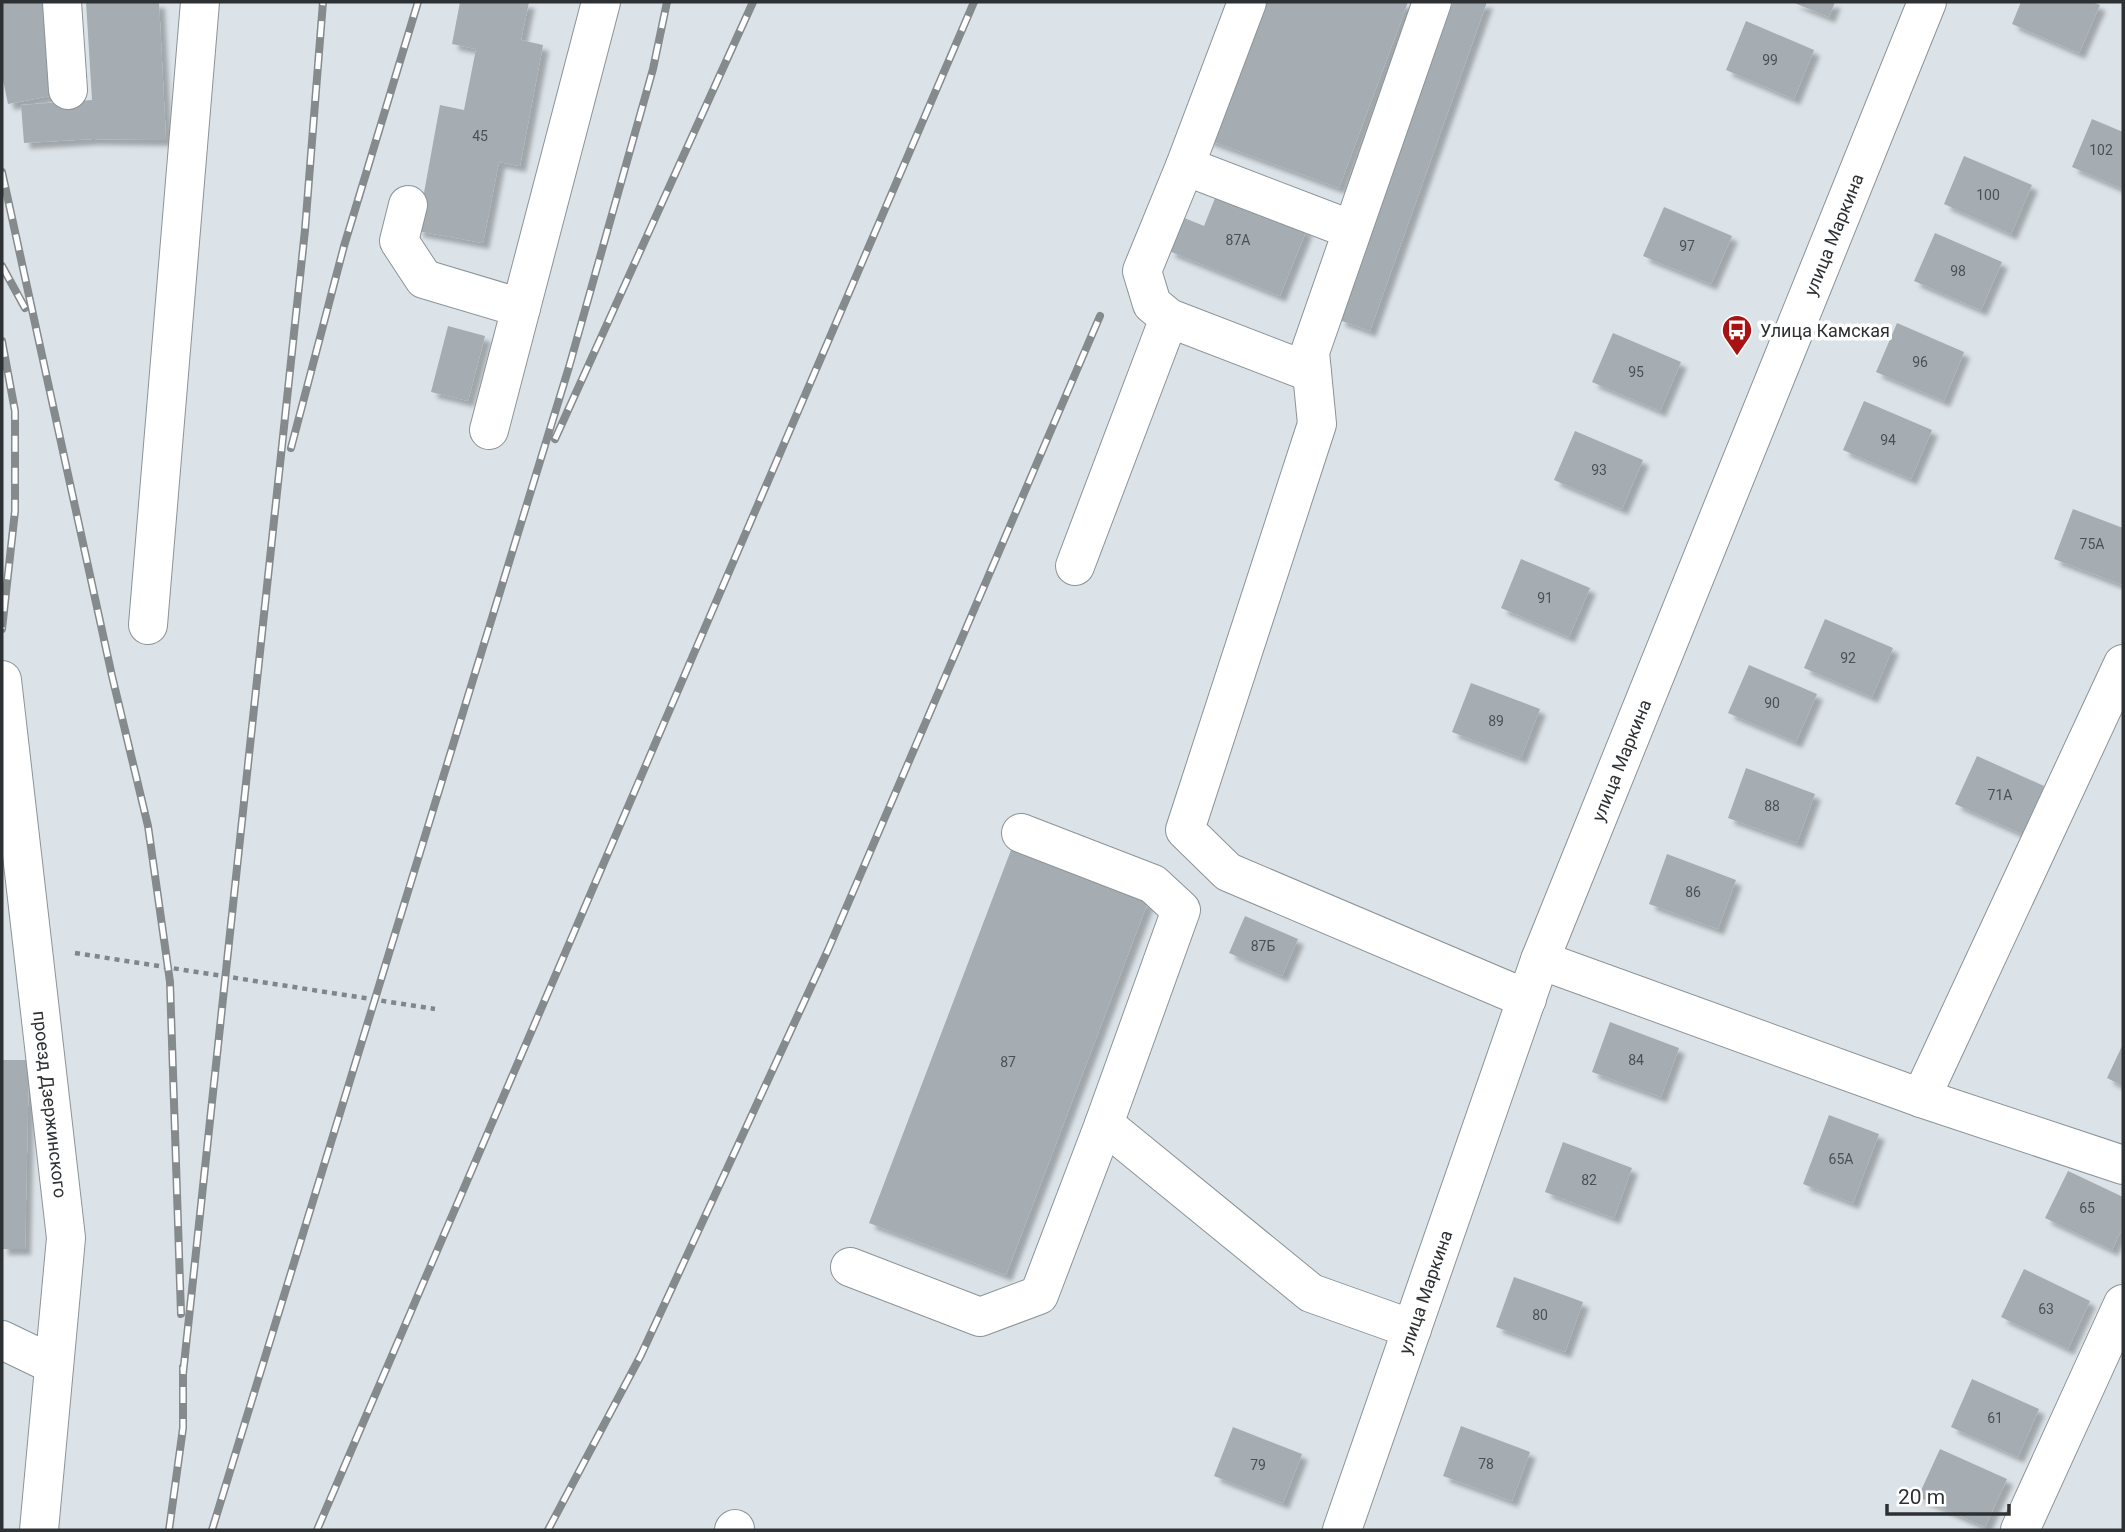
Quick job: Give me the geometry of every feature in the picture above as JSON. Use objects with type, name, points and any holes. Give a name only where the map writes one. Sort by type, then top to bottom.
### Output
[{"type":"street","points":[[62,2],[68,90]]},
{"type":"street","points":[[148,625],[200,2]]},
{"type":"street","points":[[489,430],[601,2]]},
{"type":"street","points":[[1247,2],[1142,271],[1152,303],[1169,318],[1311,373]]},
{"type":"street","points":[[1432,2],[1310,352],[1317,425],[1185,830],[1228,872],[1527,999]]},
{"type":"street","name":"улица Маркина","points":[[1342,1530],[1540,960],[1927,2]]},
{"type":"street","points":[[1185,166],[1352,230]]},
{"type":"street","points":[[408,205],[399,241],[424,279],[521,308]]},
{"type":"street","points":[[1075,566],[1169,318]]},
{"type":"street","points":[[1922,1098],[2123,664]]},
{"type":"street","name":"проезд Дзержинского","points":[[3,694],[66,1238],[39,1530]]},
{"type":"street","points":[[850,1267],[980,1317],[1040,1295],[1181,910],[1153,884],[1021,833]]},
{"type":"street","points":[[1540,960],[1922,1098],[2123,1165]]},
{"type":"street","points":[[1104,1124],[1311,1293],[1412,1329]]},
{"type":"street","points":[[2021,1530],[2123,1304]]},
{"type":"street","points":[[2,1340],[54,1365]]},
{"type":"path","points":[[32,946],[435,1009]]},
{"type":"building","points":[[2,2],[49,2],[55,95],[8,104],[2,75]]},
{"type":"building","points":[[86,2],[159,2],[166,140],[93,139],[24,143],[21,105],[92,100]]},
{"type":"building","points":[[460,2],[529,2],[521,40],[543,45],[520,166],[499,162],[483,243],[417,231],[440,105],[464,110],[476,49],[452,44]]},
{"type":"building","points":[[1257,2],[1408,2],[1339,188],[1206,139]]},
{"type":"building","points":[[1453,2],[1487,2],[1370,331],[1339,320]]},
{"type":"building","points":[[1792,2],[1835,2],[1829,17]]},
{"type":"building","points":[[2021,2],[2092,2],[2100,5],[2079,53],[2012,24]]},
{"type":"building","points":[[1746,21],[1814,50],[1794,99],[1726,70]]},
{"type":"building","points":[[2092,119],[2123,132],[2123,189],[2072,167]]},
{"type":"building","points":[[1964,156],[2032,185],[2011,234],[1944,204]]},
{"type":"building","points":[[1217,193],[1307,229],[1280,296],[1169,251],[1182,217],[1204,226]]},
{"type":"building","points":[[1664,207],[1732,236],[1711,284],[1643,256]]},
{"type":"building","points":[[1935,233],[2002,262],[1981,310],[1914,281]]},
{"type":"building","points":[[1897,323],[1964,352],[1944,401],[1876,372]]},
{"type":"building","points":[[448,326],[485,336],[468,401],[431,392]]},
{"type":"building","points":[[1613,333],[1681,362],[1660,411],[1592,382]]},
{"type":"building","points":[[1864,401],[1932,430],[1911,479],[1843,450]]},
{"type":"building","points":[[1575,431],[1643,460],[1622,509],[1554,480]]},
{"type":"building","points":[[2073,509],[2123,528],[2123,585],[2054,559]]},
{"type":"building","points":[[1521,559],[1590,588],[1569,637],[1501,608]]},
{"type":"building","points":[[1825,619],[1893,648],[1872,697],[1804,668]]},
{"type":"building","points":[[1749,665],[1817,694],[1796,742],[1728,713]]},
{"type":"building","points":[[1471,683],[1540,709],[1521,758],[1452,732]]},
{"type":"building","points":[[1977,756],[2044,786],[2022,834],[1955,804]]},
{"type":"building","points":[[1746,768],[1815,794],[1797,843],[1728,818]]},
{"type":"building","points":[[1011,850],[1148,902],[1006,1275],[869,1223]]},
{"type":"building","points":[[1667,854],[1736,880],[1718,929],[1649,904]]},
{"type":"building","points":[[1245,916],[1298,939],[1282,976],[1229,953]]},
{"type":"building","points":[[1610,1022],[1679,1048],[1661,1097],[1592,1072]]},
{"type":"building","points":[[2123,1044],[2123,1086],[2107,1078]]},
{"type":"building","points":[[2,1060],[29,1060],[25,1249],[2,1249]]},
{"type":"building","points":[[1829,1115],[1879,1134],[1853,1203],[1803,1184]]},
{"type":"building","points":[[1563,1142],[1632,1168],[1614,1218],[1545,1192]]},
{"type":"building","points":[[2068,1171],[2123,1197],[2123,1226],[2112,1250],[2045,1218]]},
{"type":"building","points":[[2024,1269],[2090,1301],[2068,1349],[2001,1317]]},
{"type":"building","points":[[1514,1277],[1583,1302],[1565,1352],[1496,1327]]},
{"type":"building","points":[[1972,1379],[2039,1409],[2018,1457],[1951,1427]]},
{"type":"building","points":[[1461,1426],[1530,1452],[1512,1501],[1443,1476]]},
{"type":"building","points":[[1233,1427],[1302,1454],[1283,1503],[1214,1476]]},
{"type":"building","points":[[1940,1449],[2007,1479],[1985,1527],[1918,1497]]},
{"type":"railway","points":[[183,1374],[305,230],[323,2]]},
{"type":"railway","points":[[291,448],[344,246],[418,2]]},
{"type":"railway","points":[[212,1530],[569,367],[653,69],[667,2]]},
{"type":"railway","points":[[555,439],[753,2]]},
{"type":"railway","points":[[317,1530],[974,2]]},
{"type":"railway","points":[[2,172],[112,676],[148,826],[170,982],[181,1314]]},
{"type":"railway","points":[[2,266],[25,308]]},
{"type":"railway","points":[[548,1530],[641,1355],[828,950],[1100,316]]},
{"type":"railway","points":[[2,341],[15,411],[15,511],[2,629]]},
{"type":"railway","points":[[169,1530],[183,1428],[183,1367]]},
{"type":"place","name":"Улица Камская","points":[[1737,357]]}]
